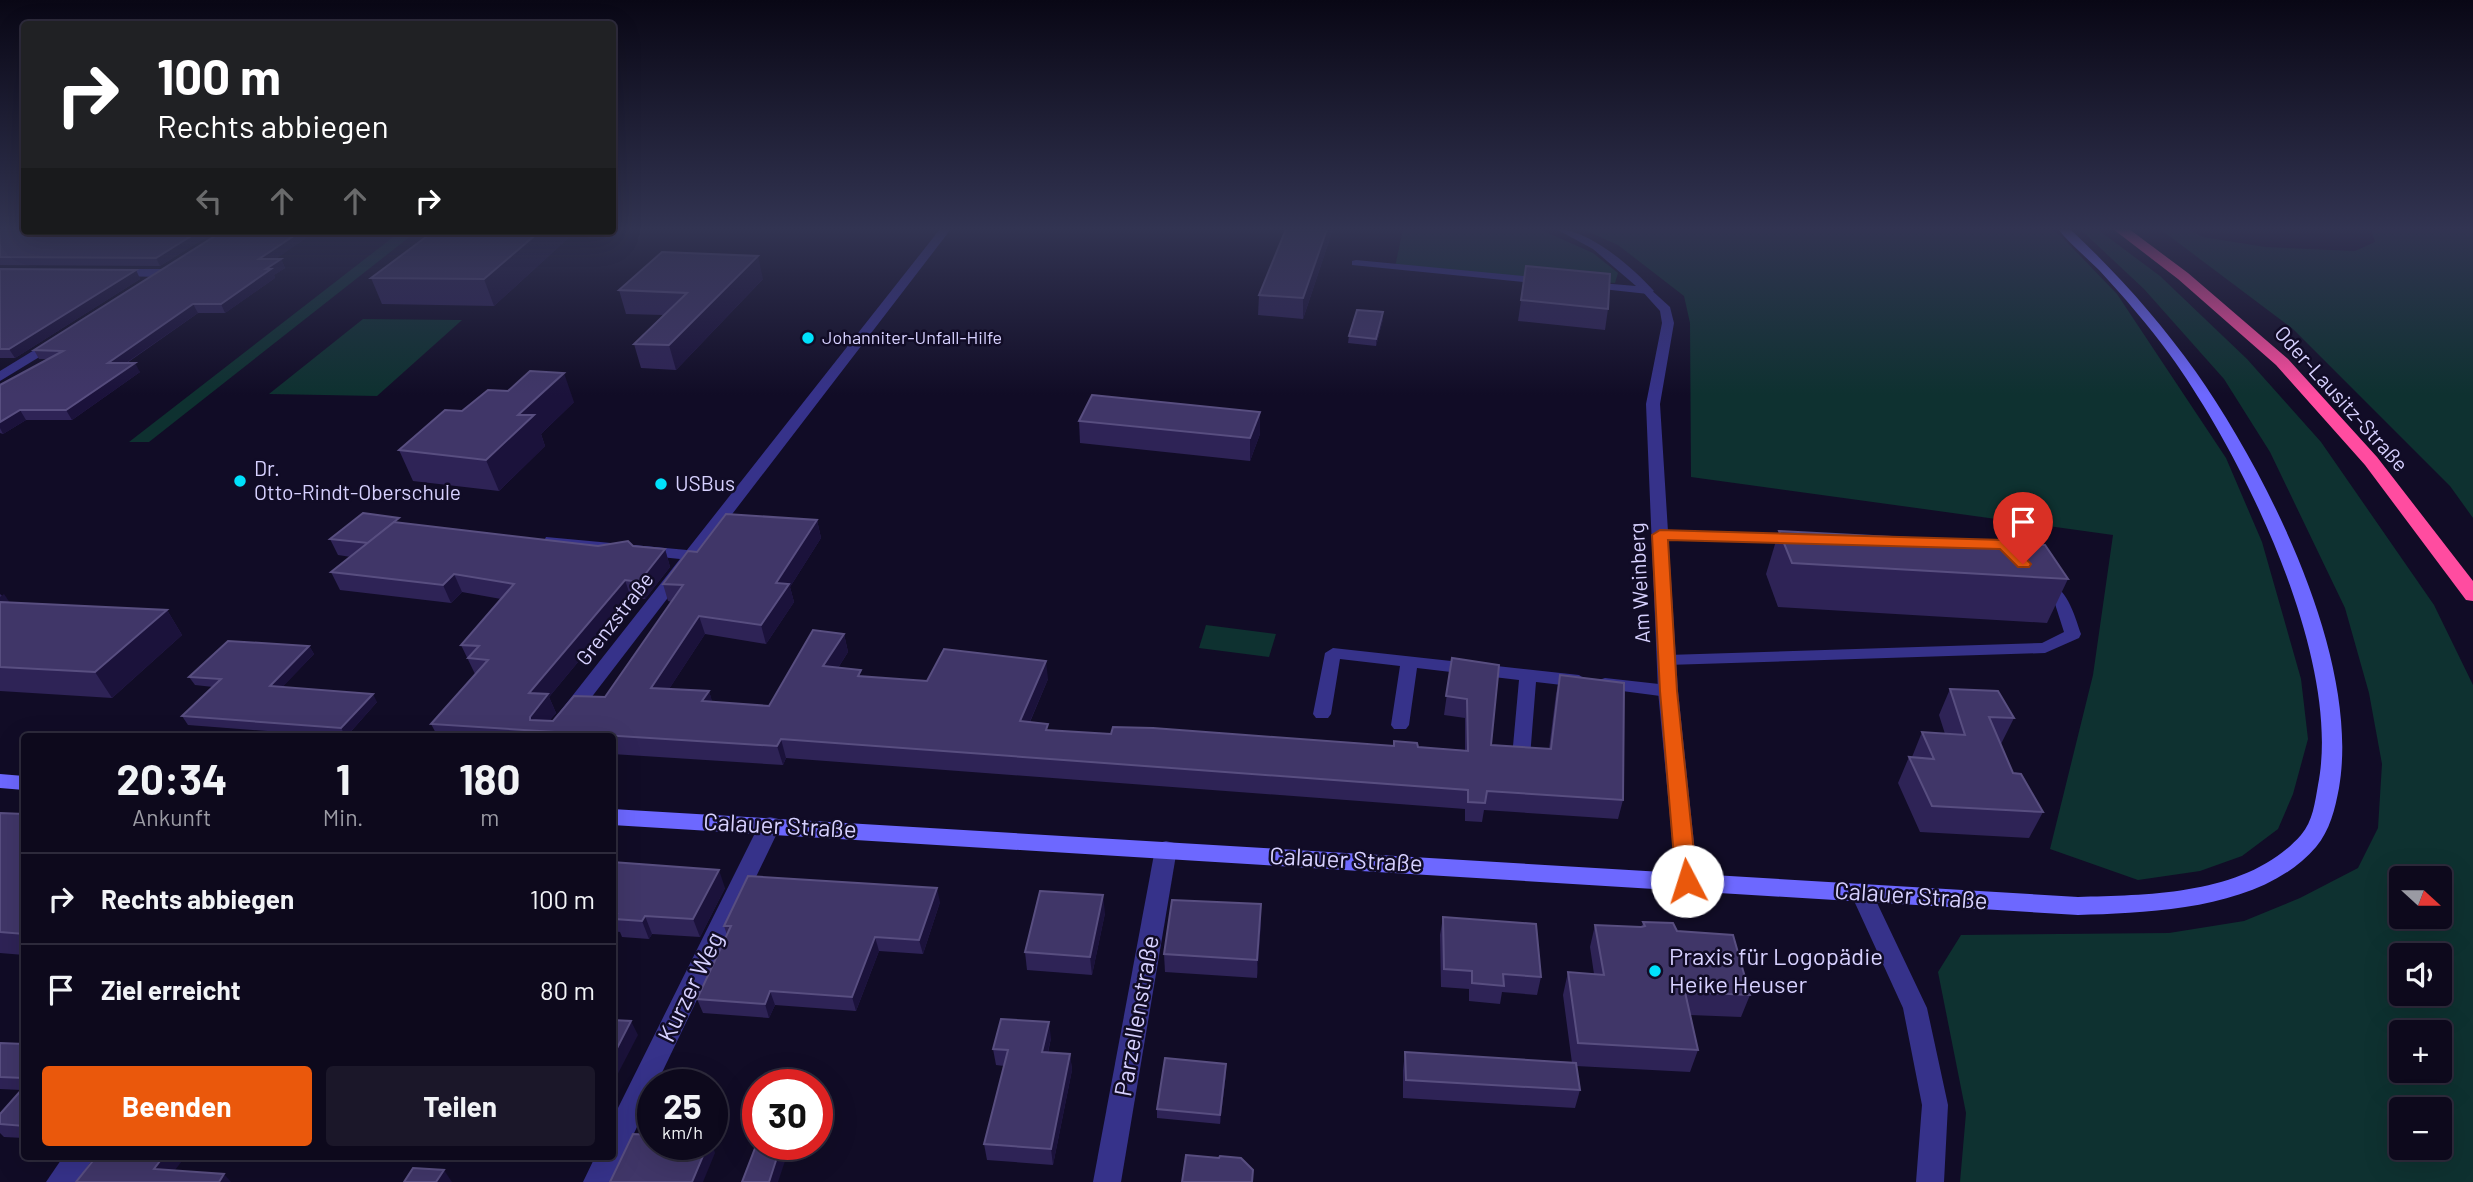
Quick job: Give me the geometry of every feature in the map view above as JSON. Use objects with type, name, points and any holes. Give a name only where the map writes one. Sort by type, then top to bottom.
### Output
[{"type":"highway","name":"Oder-Lausitz-Straße","points":[[2192,284],[2282,362],[2371,461],[2473,595]]},
{"type":"street","points":[[141,287],[145,284]]},
{"type":"street","name":"Grenzstraße","points":[[553,733],[903,284]]},
{"type":"street","name":"Calauer Straße","points":[[616,817],[2078,906],[2142,904],[2214,892],[2260,875],[2305,845],[2325,813],[2334,755],[2329,701],[2308,615],[2279,538],[2240,453],[2206,396],[2119,284]]},
{"type":"street","name":"Am Weinberg","points":[[1648,291],[1666,310],[1668,323],[1653,404],[1668,691],[1687,881]]},
{"type":"street","points":[[0,376],[61,338]]},
{"type":"street","points":[[0,366],[16,366]]},
{"type":"street","points":[[540,540],[691,555]]},
{"type":"street","points":[[0,781],[21,783]]},
{"type":"street","name":"Kurzer Weg","points":[[616,1141],[769,825]]},
{"type":"street","name":"Parzellenstraße","points":[[1107,1182],[1166,849]]},
{"type":"street","points":[[1861,892],[1915,1008],[1934,1105],[1930,1182]]},
{"type":"street","points":[[60,1182],[78,1160]]},
{"type":"street","points":[[597,1182],[608,1160]]},
{"type":"lane","points":[[1640,284],[1648,291]]},
{"type":"lane","points":[[1581,285],[1648,291]]},
{"type":"lane","points":[[1660,535],[1811,539]]},
{"type":"lane","points":[[1667,660],[2045,648],[2073,634],[2062,602],[2033,573]]},
{"type":"lane","points":[[1322,714],[1333,653],[1668,691]]},
{"type":"lane","points":[[1400,725],[1409,662]]},
{"type":"lane","points":[[1521,757],[1528,675]]},
{"type":"green space","points":[[332,284],[349,284],[149,442],[129,442]]},
{"type":"green space","points":[[1669,284],[2107,284],[2117,294],[2226,458],[2262,542],[2301,679],[2308,739],[2293,794],[2278,829],[2242,856],[2200,871],[2138,880],[2050,849],[2093,675],[2113,535],[1691,477],[1690,323],[1684,296]]},
{"type":"green space","points":[[2139,284],[2169,284],[2247,359],[2321,442],[2434,605],[2473,685],[2473,1182],[1960,1182],[1966,1113],[1938,972],[1961,935],[2169,933],[2244,921],[2300,898],[2358,868],[2378,828],[2382,764],[2369,693],[2345,608],[2270,452],[2224,379]]},
{"type":"green space","points":[[2233,284],[2473,284],[2473,518],[2450,486],[2293,329]]},
{"type":"green space","points":[[363,319],[462,320],[377,396],[269,394]]},
{"type":"green space","points":[[1206,625],[1276,634],[1269,657],[1199,648]]},
{"type":"building","points":[[0,284],[113,284],[9,349],[0,349]]},
{"type":"building","points":[[139,284],[249,284],[221,304],[193,304],[108,363],[135,363],[66,410],[20,410],[0,422],[0,385],[63,351],[34,350]]},
{"type":"building","points":[[626,284],[730,284],[669,345],[634,344],[687,293],[619,290]]},
{"type":"building","points":[[1263,284],[1308,284],[1303,298],[1259,295]]},
{"type":"building","points":[[1523,284],[1609,284],[1608,309],[1521,300]]},
{"type":"building","points":[[1357,310],[1383,312],[1376,339],[1349,336]]},
{"type":"building","points":[[530,371],[564,373],[518,415],[534,415],[486,460],[399,450],[445,410],[462,411],[488,390],[508,391]]},
{"type":"building","points":[[1092,395],[1260,412],[1250,438],[1079,421]]},
{"type":"building","points":[[363,513],[399,518],[368,543],[330,539]]},
{"type":"building","points":[[726,514],[817,520],[776,583],[789,584],[761,625],[699,616],[651,688],[709,691],[702,701],[769,706],[813,630],[844,634],[823,666],[861,670],[858,676],[927,681],[944,649],[1046,661],[1020,721],[1048,724],[1046,730],[1111,734],[1113,727],[1153,728],[1394,746],[1394,741],[1417,743],[1418,747],[1468,751],[1467,699],[1446,696],[1452,658],[1499,665],[1491,745],[1551,749],[1560,675],[1624,683],[1623,800],[1487,791],[1485,803],[1468,802],[1468,790],[781,739],[777,746],[616,736],[616,733],[573,733],[431,724],[488,660],[468,658],[479,646],[461,645],[514,584],[454,574],[443,585],[331,572],[394,522],[598,546],[628,541],[633,546],[665,549],[639,582],[625,580],[529,693],[548,694],[530,720],[553,721],[574,696],[605,697],[683,585],[663,584],[688,551],[697,552]]},
{"type":"building","points":[[1779,531],[2045,545],[2068,579],[1792,563]]},
{"type":"building","points":[[0,602],[167,610],[95,672],[0,667]]},
{"type":"building","points":[[228,641],[309,646],[270,686],[373,694],[341,728],[182,716],[221,679],[189,677]]},
{"type":"building","points":[[1950,689],[1998,691],[2014,718],[1989,717],[2013,773],[2021,774],[2043,812],[1932,806],[1909,757],[1934,759],[1922,732],[1965,735]]},
{"type":"building","points":[[0,813],[21,814],[21,934],[0,932]]},
{"type":"building","points":[[616,862],[719,870],[693,919],[645,916],[642,921],[616,919]]},
{"type":"building","points":[[748,876],[937,888],[919,940],[875,937],[852,997],[770,991],[765,1004],[697,999],[731,926],[724,926]]},
{"type":"building","points":[[1040,891],[1103,895],[1090,957],[1025,952]]},
{"type":"building","points":[[1172,900],[1261,904],[1257,960],[1164,954]]},
{"type":"building","points":[[1443,917],[1536,924],[1541,977],[1503,974],[1504,986],[1472,983],[1472,971],[1444,969]]},
{"type":"building","points":[[1643,922],[1673,923],[1677,931],[1733,935],[1750,995],[1685,992],[1698,1050],[1578,1043],[1568,972],[1604,975],[1595,925],[1641,927],[1645,926]]},
{"type":"building","points":[[1001,1019],[1049,1022],[1042,1052],[1070,1054],[1051,1149],[984,1144],[1008,1050],[993,1049]]},
{"type":"building","points":[[616,1020],[631,1021],[616,1050]]},
{"type":"building","points":[[0,1043],[21,1044],[21,1078],[0,1077]]},
{"type":"building","points":[[1405,1052],[1576,1063],[1580,1090],[1406,1080]]},
{"type":"building","points":[[1165,1058],[1226,1064],[1220,1115],[1157,1109]]},
{"type":"building","points":[[21,1090],[21,1126],[0,1124],[0,1114]]},
{"type":"building","points":[[633,1134],[637,1134],[637,1160],[701,1160],[692,1182],[610,1182]]},
{"type":"building","points":[[1186,1155],[1241,1158],[1253,1170],[1252,1182],[1182,1182]]},
{"type":"building","points":[[94,1160],[161,1160],[154,1169],[224,1174],[219,1182],[76,1182]]},
{"type":"building","points":[[750,1160],[776,1160],[769,1182],[742,1182]]},
{"type":"building","points":[[413,1168],[444,1170],[436,1182],[404,1182]]},
{"type":"place","name":"Johanniter-Unfall-Hilfe","points":[[808,338]]},
{"type":"place","name":"Dr. Otto-Rindt-Oberschule","points":[[240,481]]},
{"type":"place","name":"USBus","points":[[661,484]]},
{"type":"place","name":"Praxis für Logopädie Heike Heuser","points":[[1655,971]]},
{"type":"route","points":[[1687,881],[1668,691],[1660,535],[2004,544],[2023,564]]}]
